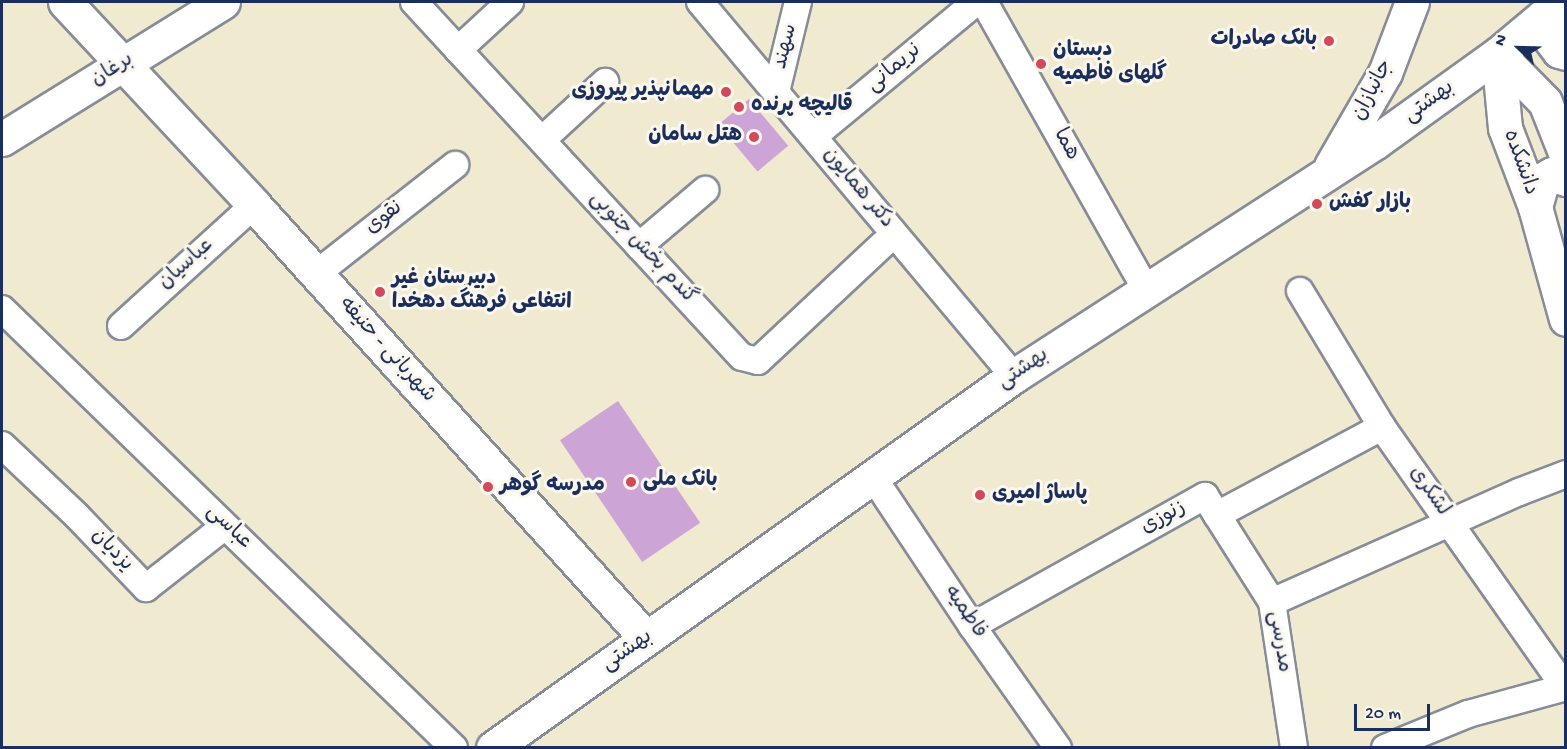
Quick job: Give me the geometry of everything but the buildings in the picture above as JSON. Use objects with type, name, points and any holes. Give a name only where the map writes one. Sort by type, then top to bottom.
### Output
[{"type":"main road","name":"شهربانی - حنیفه","points":[[65,2],[254,205],[646,638]]},
{"type":"main road","name":"برغان","points":[[2,139],[223,2]]},
{"type":"main road","name":"جانبازان","points":[[1325,176],[1363,115],[1385,73],[1412,2]]},
{"type":"main road","name":"بهشتی","points":[[493,747],[1014,376],[1325,176],[1498,54],[1554,7]]},
{"type":"main road","points":[[1554,7],[1547,35],[1560,51],[1566,53]]},
{"type":"main road","points":[[1498,54],[1545,102],[1566,155]]},
{"type":"main road","name":"دانشکده","points":[[1498,54],[1505,128],[1535,207],[1566,319]]},
{"type":"main road","points":[[1535,207],[1543,178],[1552,174],[1566,179]]},
{"type":"street","name":"گندم بخش جنوبی","points":[[414,2],[742,357],[758,361],[883,244]]},
{"type":"street","points":[[458,50],[510,2]]},
{"type":"street","name":"دکتر همایون","points":[[700,2],[1014,376]]},
{"type":"street","name":"سهند","points":[[776,92],[798,2]]},
{"type":"street","name":"نریمانی","points":[[814,136],[976,2]]},
{"type":"street","name":"هما","points":[[984,2],[1146,289]]},
{"type":"street","points":[[542,140],[605,82]]},
{"type":"street","name":"نقوی","points":[[316,274],[455,165]]},
{"type":"street","points":[[639,246],[705,190]]},
{"type":"street","name":"عباسیان","points":[[121,326],[254,205]]},
{"type":"street","name":"لشکری","points":[[1300,291],[1382,427],[1565,687]]},
{"type":"street","name":"عباسی","points":[[2,309],[454,747]]},
{"type":"street","name":"زنوزی","points":[[972,626],[1205,496],[1217,515],[1382,427]]},
{"type":"street","name":"یزدیان","points":[[2,445],[77,516],[146,588],[225,526]]},
{"type":"street","points":[[1272,602],[1449,522],[1566,474]]},
{"type":"street","name":"فاطمیه","points":[[873,477],[1048,744]]},
{"type":"street","name":"مدرسی","points":[[1217,515],[1272,602],[1294,747]]},
{"type":"street","points":[[1385,747],[1468,714],[1565,687]]},
{"type":"place","name":"بانک صادرات","points":[[1329,41]]},
{"type":"place","name":"دبستان گلهای فاطمیه","points":[[1041,64]]},
{"type":"place","name":"مهمانپذیر پیروزی","points":[[726,92]]},
{"type":"place","name":"قالیچه پرنده","points":[[739,107]]},
{"type":"place","name":"هتل سامان","points":[[754,137]]},
{"type":"place","name":"بازار کفش","points":[[1317,204]]},
{"type":"place","name":"دبیرستان غیر انتفاعی فرهنگ دهخدا","points":[[380,292]]},
{"type":"place","name":"بانک ملی","points":[[631,482]]},
{"type":"place","name":"مدرسه گوهر","points":[[488,487]]},
{"type":"place","name":"پاساژ امیری","points":[[980,495]]}]
